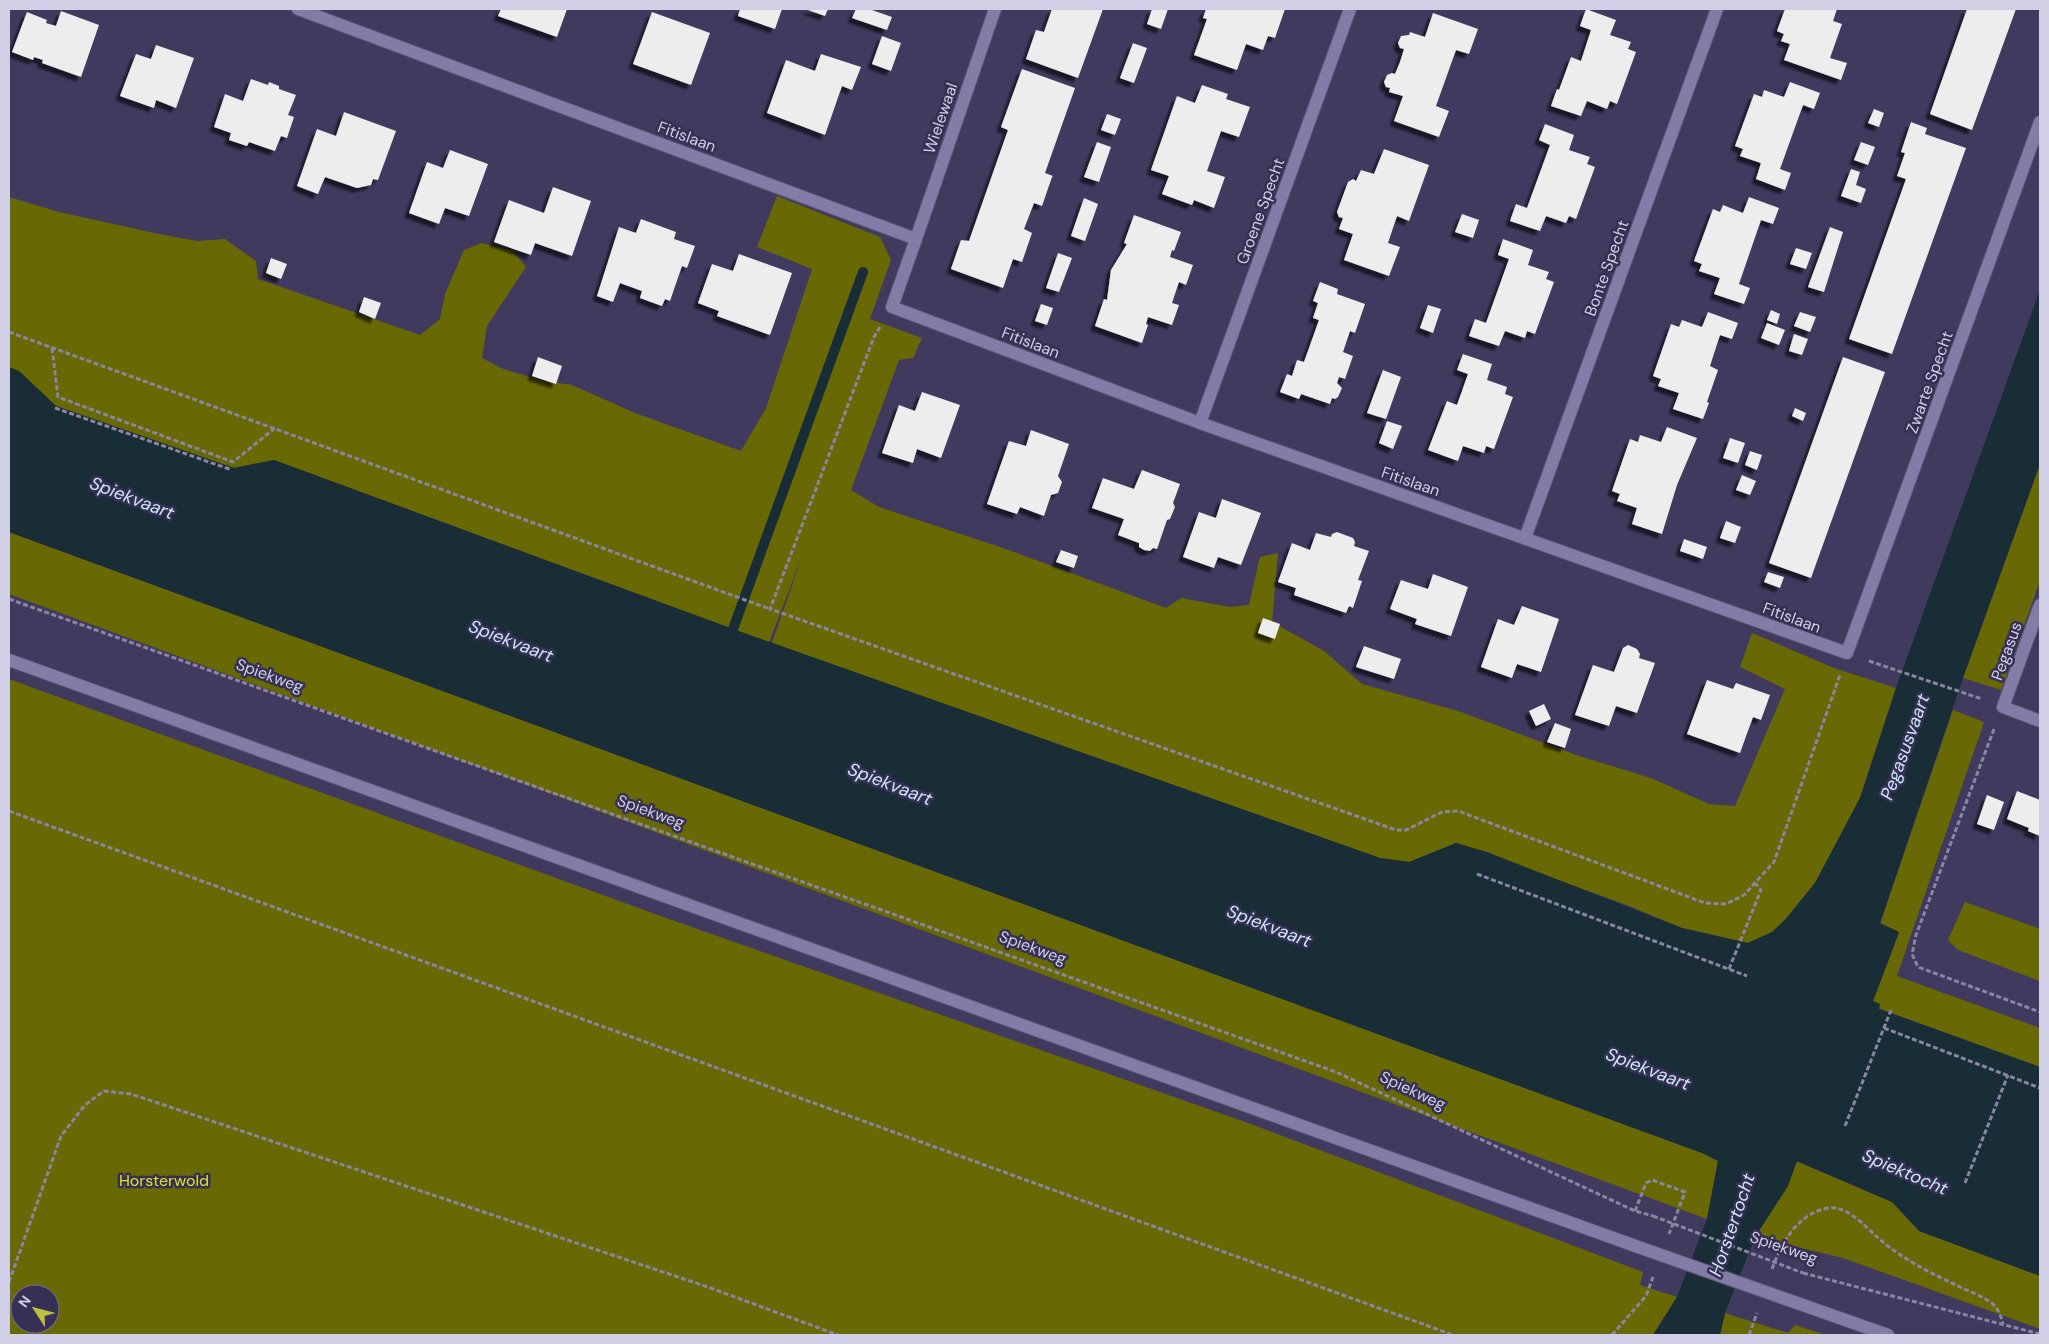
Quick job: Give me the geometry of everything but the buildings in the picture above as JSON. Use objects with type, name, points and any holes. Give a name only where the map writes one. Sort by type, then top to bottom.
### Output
[{"type":"street","name":"Fitislaan","points":[[298,9],[916,238]]},
{"type":"street","name":"Wielewaal","points":[[916,238],[995,9]]},
{"type":"street","name":"Groene Specht","points":[[1200,423],[1350,9]]},
{"type":"street","name":"Bonte Specht","points":[[1525,538],[1717,9]]},
{"type":"street","name":"Zwarte Specht","points":[[1847,654],[2040,122]]},
{"type":"street","points":[[892,307],[916,238]]},
{"type":"street","name":"Fitislaan","points":[[892,307],[1200,423],[1847,654]]},
{"type":"street","name":"Pegasus","points":[[2003,707],[2040,605]]},
{"type":"street","points":[[9,660],[1641,1248],[1888,1335]]},
{"type":"street","points":[[2003,707],[2040,721]]},
{"type":"path","points":[[770,609],[874,337],[892,307]]},
{"type":"path","points":[[9,332],[724,593],[1396,830],[1406,830],[1442,812],[1458,810],[1705,903],[1726,904],[1744,896],[1774,862],[1847,654]]},
{"type":"path","points":[[52,348],[58,396],[233,462],[275,428]]},
{"type":"path","points":[[55,408],[232,470]]},
{"type":"path","name":"Spiekweg","points":[[9,599],[1336,1072],[1635,1211],[1653,1216],[1803,1273],[2040,1334]]},
{"type":"path","points":[[1868,661],[1983,700]]},
{"type":"path","points":[[2003,707],[1920,926],[1912,954],[1918,967],[2040,1012]]},
{"type":"path","points":[[9,811],[1453,1335]]},
{"type":"path","points":[[1477,874],[1747,976]]},
{"type":"path","points":[[1729,969],[1761,890],[1756,884]]},
{"type":"path","points":[[1845,1126],[1891,1010]]},
{"type":"path","points":[[1884,1028],[2040,1088]]},
{"type":"path","points":[[1965,1183],[2008,1076]]},
{"type":"path","points":[[9,1282],[61,1136],[85,1105],[104,1091],[131,1094],[704,1286],[838,1335]]},
{"type":"path","points":[[1635,1211],[1646,1183],[1652,1180],[1665,1185]]},
{"type":"path","points":[[1772,1271],[1778,1252],[1791,1230],[1809,1215],[1829,1208],[1845,1211],[1887,1246],[1918,1266],[1991,1302],[2000,1312],[2003,1324]]},
{"type":"path","points":[[1612,1335],[1646,1296]]},
{"type":"path","points":[[1749,1335],[1759,1308]]},
{"type":"green space","points":[[777,196],[880,237],[891,260],[870,319],[922,338],[913,358],[899,360],[851,490],[879,507],[1003,548],[1166,608],[1181,598],[1230,607],[1249,605],[1260,557],[1278,553],[1272,622],[1324,651],[1362,684],[1458,711],[1579,756],[1651,778],[1709,804],[1735,806],[1785,689],[1740,667],[1752,633],[1834,668],[1896,688],[1860,798],[1815,883],[1785,920],[1772,932],[1748,943],[1682,928],[1627,905],[1456,843],[1409,862],[1380,858],[772,643],[803,554],[768,645],[733,629],[274,460],[234,468],[56,406],[19,371],[9,367],[9,197],[59,212],[159,234],[197,241],[225,239],[256,261],[258,279],[420,335],[440,319],[445,294],[464,250],[482,243],[513,251],[526,267],[487,326],[482,358],[503,369],[544,381],[572,385],[635,413],[741,451],[766,408],[812,269],[757,247]]},
{"type":"green space","points":[[2040,464],[2040,581],[2001,690],[1963,678]]},
{"type":"green space","points":[[9,532],[1702,1153],[1718,1161],[1707,1219],[9,594]]},
{"type":"green space","name":"Horsterwold","points":[[9,679],[669,919],[1251,1124],[1643,1272],[1640,1285],[1677,1297],[1653,1335],[9,1335]]},
{"type":"green space","points":[[1953,710],[1984,722],[1897,976],[2040,1028],[2040,1067],[1878,1008],[1873,1001],[1899,933],[1880,924]]},
{"type":"green space","points":[[1965,902],[2040,929],[2040,981],[1958,950],[1948,940]]},
{"type":"green space","points":[[1796,1161],[1892,1202],[1920,1231],[2040,1276],[2040,1329],[1843,1258],[1755,1237],[1788,1186]]},
{"type":"green space","points":[[1725,1313],[1788,1333],[1795,1325],[1826,1335],[1720,1335]]},
{"type":"water","points":[[2040,290],[2040,464],[1963,678],[1880,923],[1899,932],[1873,1001],[1880,1004],[1879,1009],[2040,1067],[2040,1276],[1919,1231],[1892,1202],[1797,1161],[1788,1186],[1755,1237],[1725,1313],[1720,1335],[1653,1335],[1677,1297],[1707,1219],[1718,1161],[1702,1153],[9,532],[9,367],[19,371],[56,406],[234,468],[274,460],[733,629],[1380,858],[1409,862],[1456,843],[1487,852],[1682,928],[1748,943],[1772,932],[1785,920],[1815,883],[1860,798],[1896,688]]},
{"type":"waterway","points":[[733,629],[863,272]]},
{"type":"water label","name":"Spiekvaart","points":[[132,498]]},
{"type":"water label","name":"Spiekvaart","points":[[511,641]]},
{"type":"water label","name":"Pegasusvaart","points":[[1905,747]]},
{"type":"water label","name":"Spiekvaart","points":[[890,784]]},
{"type":"water label","name":"Spiekvaart","points":[[1269,926]]},
{"type":"water label","name":"Spiekvaart","points":[[1648,1069]]},
{"type":"water label","name":"Spiektocht","points":[[1905,1172]]},
{"type":"water label","name":"Horstertocht","points":[[1732,1225]]}]
